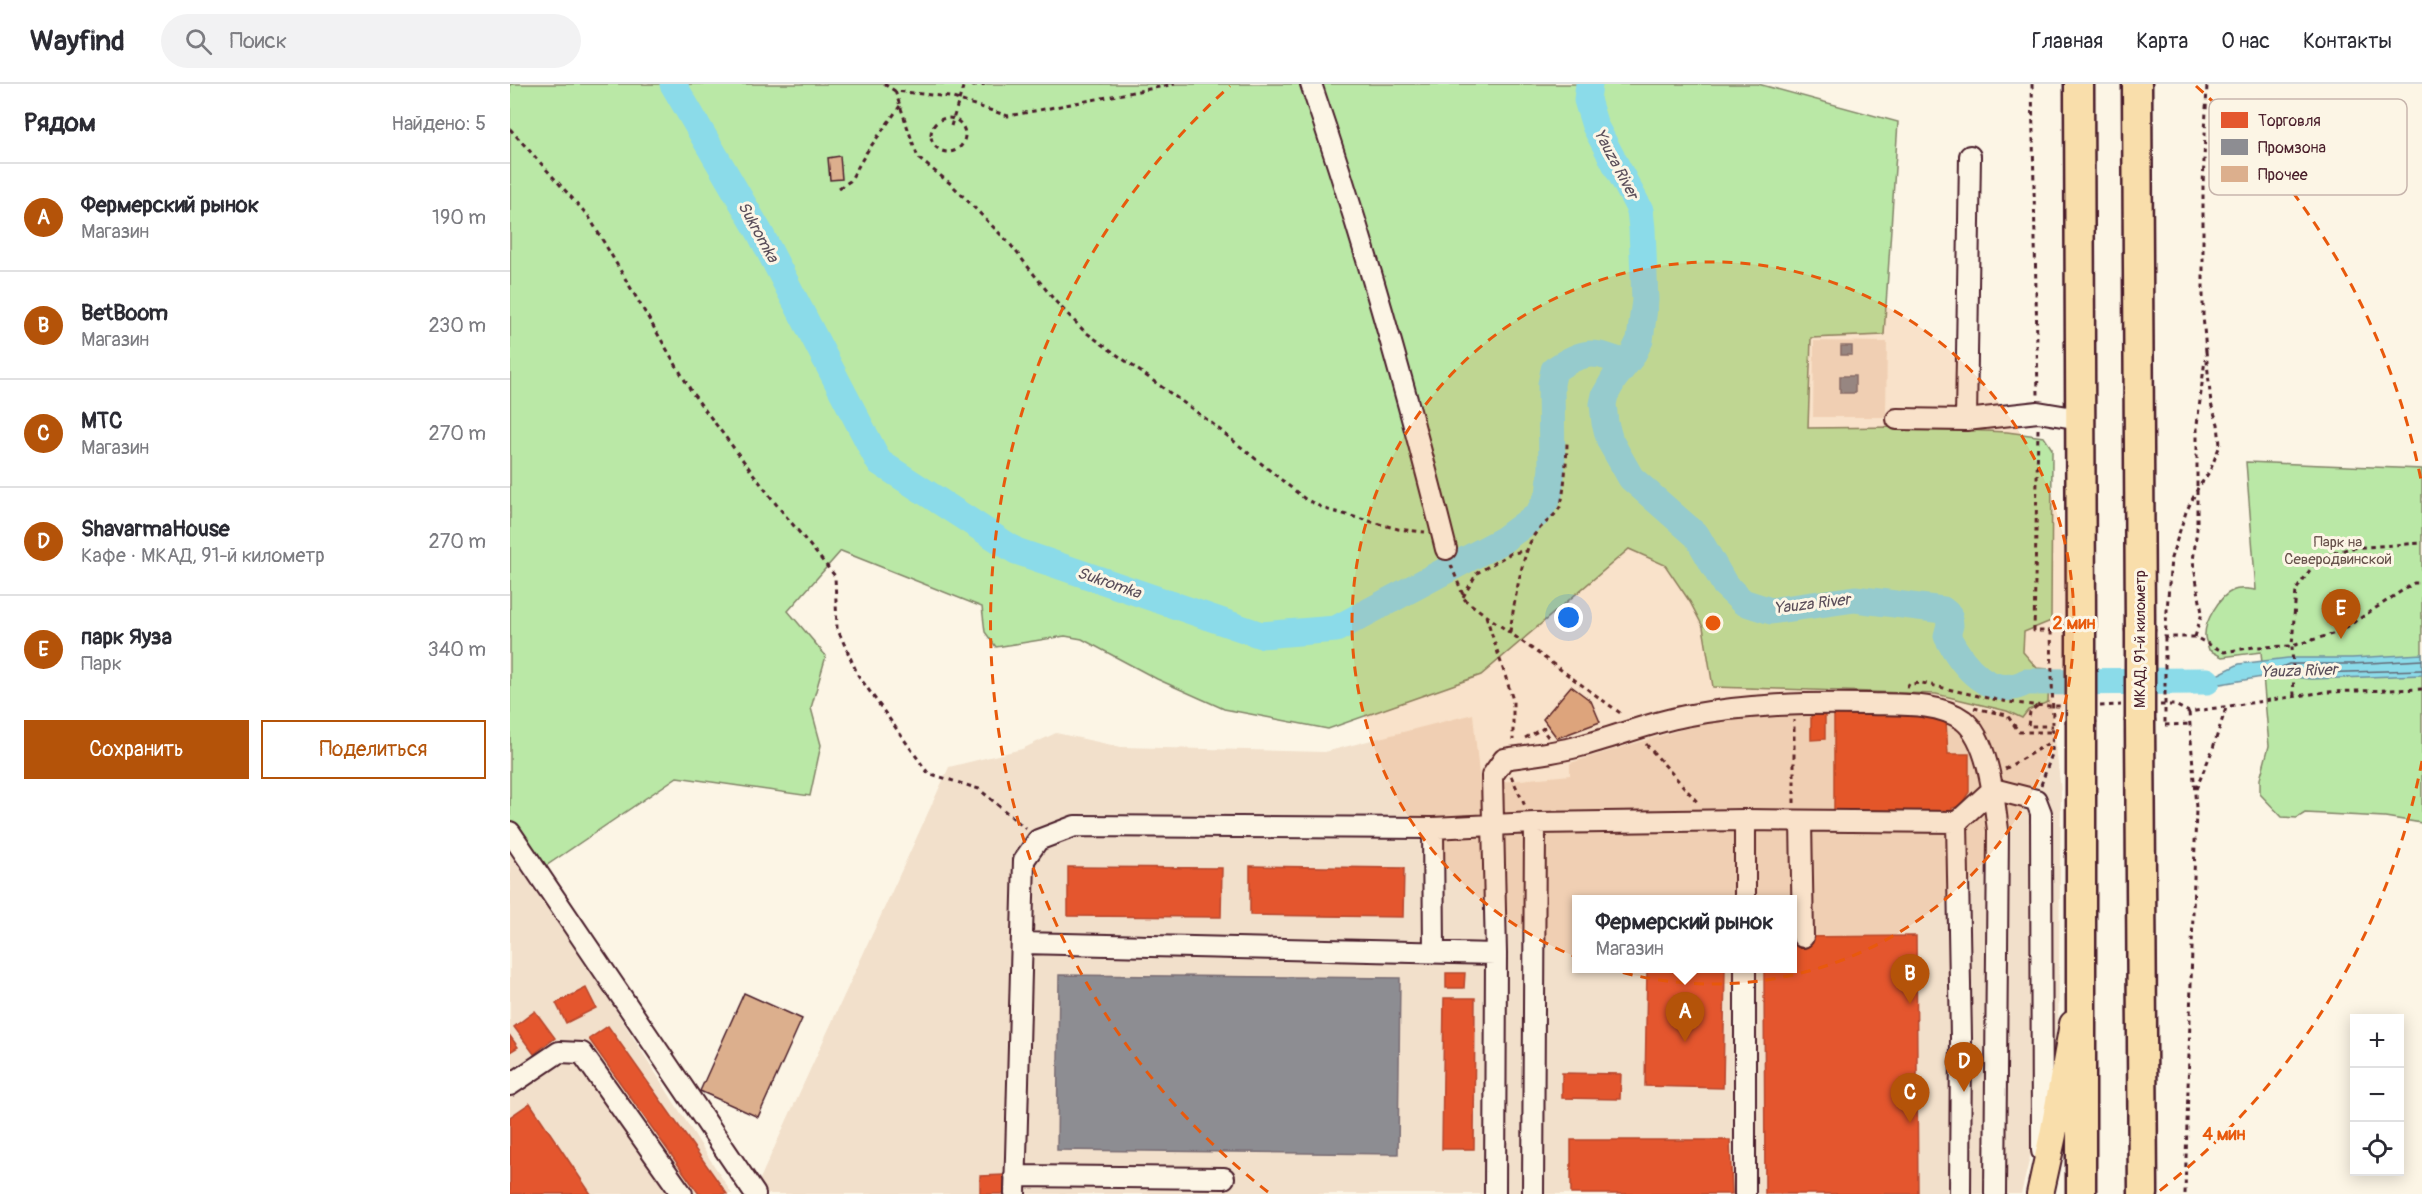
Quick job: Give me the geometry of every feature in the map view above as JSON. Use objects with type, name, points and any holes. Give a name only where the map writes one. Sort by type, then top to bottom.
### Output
[{"type":"highway","points":[[2079,84],[2082,1194]]},
{"type":"highway","name":"МКАД, 91-й километр","points":[[2137,84],[2153,633],[2145,714],[2143,1194]]},
{"type":"main road","points":[[2041,1187],[2053,1135],[2081,974]]},
{"type":"lane","points":[[1311,84],[1339,166],[1407,395],[1444,540]]},
{"type":"lane","points":[[1966,420],[1970,156]]},
{"type":"lane","points":[[1897,419],[1966,420],[2038,412],[2080,419]]},
{"type":"lane","points":[[1495,1194],[1496,954],[1492,776],[1504,759],[1577,747],[1682,717],[1720,710],[1794,704],[1919,706],[1937,709],[1963,720],[1980,745],[1993,789],[1998,830],[1995,1194]]},
{"type":"lane","points":[[1993,789],[2036,800],[2041,813],[2041,1187]]},
{"type":"lane","points":[[1224,1178],[1015,1185],[1024,860],[1038,840],[1075,826],[1433,828],[1493,825],[1531,818],[1745,820],[1797,815],[1958,822],[1993,789]]},
{"type":"lane","points":[[1797,815],[1803,937]]},
{"type":"lane","points":[[1531,818],[1533,1194]]},
{"type":"lane","points":[[1745,820],[1745,895]]},
{"type":"lane","points":[[1958,822],[1961,1038],[1960,1194]]},
{"type":"lane","points":[[1433,828],[1434,951]]},
{"type":"lane","points":[[510,832],[755,1194]]},
{"type":"lane","points":[[1022,943],[1496,954]]},
{"type":"lane","points":[[1745,973],[1745,1194]]},
{"type":"lane","points":[[510,1085],[559,1052],[582,1053],[682,1194]]},
{"type":"path","points":[[884,84],[895,91],[959,99],[1008,116],[1175,84]]},
{"type":"path","points":[[951,126],[963,84],[974,86],[985,84]]},
{"type":"path","points":[[2032,84],[2038,412],[2034,631],[2051,631],[2053,724],[2052,754],[2036,800]]},
{"type":"path","points":[[2145,714],[2153,633],[2171,558],[2186,512],[2210,471],[2220,445],[2218,424],[2211,404],[2203,315],[2203,186],[2207,84]]},
{"type":"path","points":[[895,91],[918,158],[951,184],[1010,244],[1055,301],[1084,331],[1209,421],[1305,499],[1325,508],[1444,540],[1462,595],[1624,716],[1705,809]]},
{"type":"path","points":[[839,188],[850,181],[866,153],[900,106]]},
{"type":"path","points":[[953,118],[964,129],[964,140],[953,151],[942,151],[933,143],[933,126],[942,119],[953,118]]},
{"type":"path","points":[[510,129],[589,217],[693,394],[776,504],[835,576],[837,628],[858,675],[928,773],[979,789],[1038,840]]},
{"type":"path","points":[[2195,637],[2202,613],[2193,561],[2197,529],[2197,424],[2206,351]]},
{"type":"path","points":[[1510,632],[1514,601],[1527,551],[1534,534],[1561,506],[1568,459],[1567,443]]},
{"type":"path","points":[[2295,697],[2292,646],[2296,590],[2319,557],[2351,548],[2422,543]]},
{"type":"path","points":[[1462,595],[1477,573],[1511,553],[1527,551]]},
{"type":"path","points":[[2153,633],[2195,637],[2224,652],[2254,647],[2292,646],[2339,632],[2414,584],[2422,583]]},
{"type":"path","points":[[1486,614],[1513,700],[1513,744],[1504,759],[1531,818]]},
{"type":"path","points":[[1922,684],[2037,706],[2082,712],[2145,714],[2191,724]]},
{"type":"path","points":[[2145,714],[2175,705],[2189,712],[2325,692],[2422,689]]},
{"type":"path","points":[[1794,704],[1797,815]]},
{"type":"path","points":[[2037,706],[2030,712],[2028,726],[2053,724]]},
{"type":"path","points":[[2195,790],[2212,752],[2226,707]]},
{"type":"path","points":[[2185,1194],[2195,790],[2189,712]]},
{"type":"shaded area","points":[[1814,341],[1887,342],[1886,417],[1813,417]]},
{"type":"shaded area","points":[[2049,681],[2061,792],[2058,1042],[2021,1194],[753,1194],[949,767],[1022,749],[1056,733],[1121,747],[1325,752],[1473,714],[1480,784],[1570,775],[1570,763],[1710,721],[1763,711],[2007,711],[2022,717],[2028,710],[2047,702]]},
{"type":"shaded area","points":[[510,850],[531,876],[732,1194],[510,1194]]},
{"type":"green space","points":[[510,84],[1758,84],[1898,122],[1884,335],[1811,338],[1808,428],[1899,427],[2007,432],[2044,437],[2052,449],[2051,621],[2024,632],[2023,652],[2037,668],[2049,669],[2048,702],[2028,710],[2022,718],[2007,711],[1936,694],[1713,687],[1703,627],[1690,602],[1665,565],[1629,549],[1481,675],[1328,729],[1224,709],[1157,679],[1082,639],[1065,636],[996,647],[985,632],[982,607],[841,551],[788,611],[826,656],[811,708],[821,745],[810,796],[677,777],[531,876],[510,850]]},
{"type":"green space","name":"Парк на Северодвинской","points":[[2246,462],[2422,469],[2422,823],[2385,817],[2305,813],[2297,818],[2282,817],[2260,794],[2260,779],[2269,746],[2261,652],[2222,657],[2209,650],[2205,636],[2210,617],[2227,594],[2238,589],[2256,590]]},
{"type":"water","points":[[2422,654],[2422,675],[2311,679],[2274,675],[2197,688],[2187,685],[2170,686],[2171,671],[2183,675],[2195,672],[2215,676],[2239,664],[2288,658],[2352,658]]},
{"type":"building: Торговля","points":[[1929,712],[1946,721],[1948,754],[1969,754],[1969,792],[1960,806],[1952,808],[1952,817],[1937,817],[1938,811],[1834,812],[1834,713]]},
{"type":"building: Торговля","points":[[1811,715],[1825,715],[1825,739],[1811,740]]},
{"type":"building: Торговля","points":[[1250,866],[1404,868],[1403,917],[1250,915]]},
{"type":"building: Торговля","points":[[1068,867],[1222,868],[1221,917],[1068,916]]},
{"type":"building: Торговля","points":[[1916,936],[1918,1194],[1765,1194],[1764,973],[1797,973],[1797,937]]},
{"type":"building: Торговля","points":[[1446,973],[1465,973],[1464,988],[1446,988]]},
{"type":"building: Торговля","points":[[1647,973],[1725,973],[1723,1088],[1645,1086]]},
{"type":"building: Торговля","points":[[586,988],[596,1008],[566,1023],[556,1003]]},
{"type":"building: Торговля","points":[[1444,998],[1475,998],[1474,1149],[1442,1149]]},
{"type":"building: Торговля","points":[[535,1011],[555,1038],[534,1054],[514,1027]]},
{"type":"building: Торговля","points":[[608,1026],[727,1194],[699,1194],[589,1039]]},
{"type":"building: Торговля","points":[[510,1036],[518,1047],[510,1052]]},
{"type":"building: Торговля","points":[[1562,1073],[1621,1074],[1620,1099],[1562,1098]]},
{"type":"building: Торговля","points":[[530,1103],[591,1194],[510,1194],[510,1117]]},
{"type":"building: Торговля","points":[[1571,1140],[1730,1140],[1732,1194],[1571,1194]]},
{"type":"building: Торговля","points":[[1004,1175],[1004,1194],[980,1194],[980,1176]]},
{"type":"building: Промзона","points":[[1841,346],[1852,346],[1852,355],[1841,355]]},
{"type":"building: Промзона","points":[[1840,376],[1855,376],[1855,393],[1840,393]]},
{"type":"building: Промзона","points":[[1059,975],[1400,978],[1398,1154],[1057,1150]]},
{"type":"building: Прочее","points":[[840,156],[842,179],[830,180],[828,158]]},
{"type":"building: Прочее","points":[[1571,686],[1591,701],[1600,722],[1557,738],[1543,719]]},
{"type":"building: Прочее","points":[[744,993],[802,1019],[758,1117],[700,1091]]},
{"type":"waterway","name":"Sukromka","points":[[673,84],[760,233],[879,462],[1016,551],[1261,635],[1336,629],[1503,540],[1538,514],[1549,495],[1552,468],[1551,384],[1554,370],[1573,359],[1588,354],[1605,356],[1625,364]]},
{"type":"waterway","name":"Yauza River","points":[[1589,84],[1587,100],[1595,126],[1640,210],[1642,229],[1645,300],[1640,340],[1632,356],[1605,395],[1603,404],[1605,423],[1610,441],[1631,478],[1697,536],[1725,585],[1743,602],[1771,611],[1855,599],[1943,610],[1949,615],[1950,625],[1947,636],[1969,669],[1990,684],[2001,687],[2013,687],[2026,682],[2207,681]]},
{"type":"place","name":"парк Яуза","points":[[2341,639]]},
{"type":"place","name":"BetBoom","points":[[1910,1004]]},
{"type":"place","name":"Фермерский рынок","points":[[1685,1042]]},
{"type":"place","name":"ShavarmaHouse","points":[[1964,1092]]},
{"type":"place","name":"МТС","points":[[1910,1123]]}]
